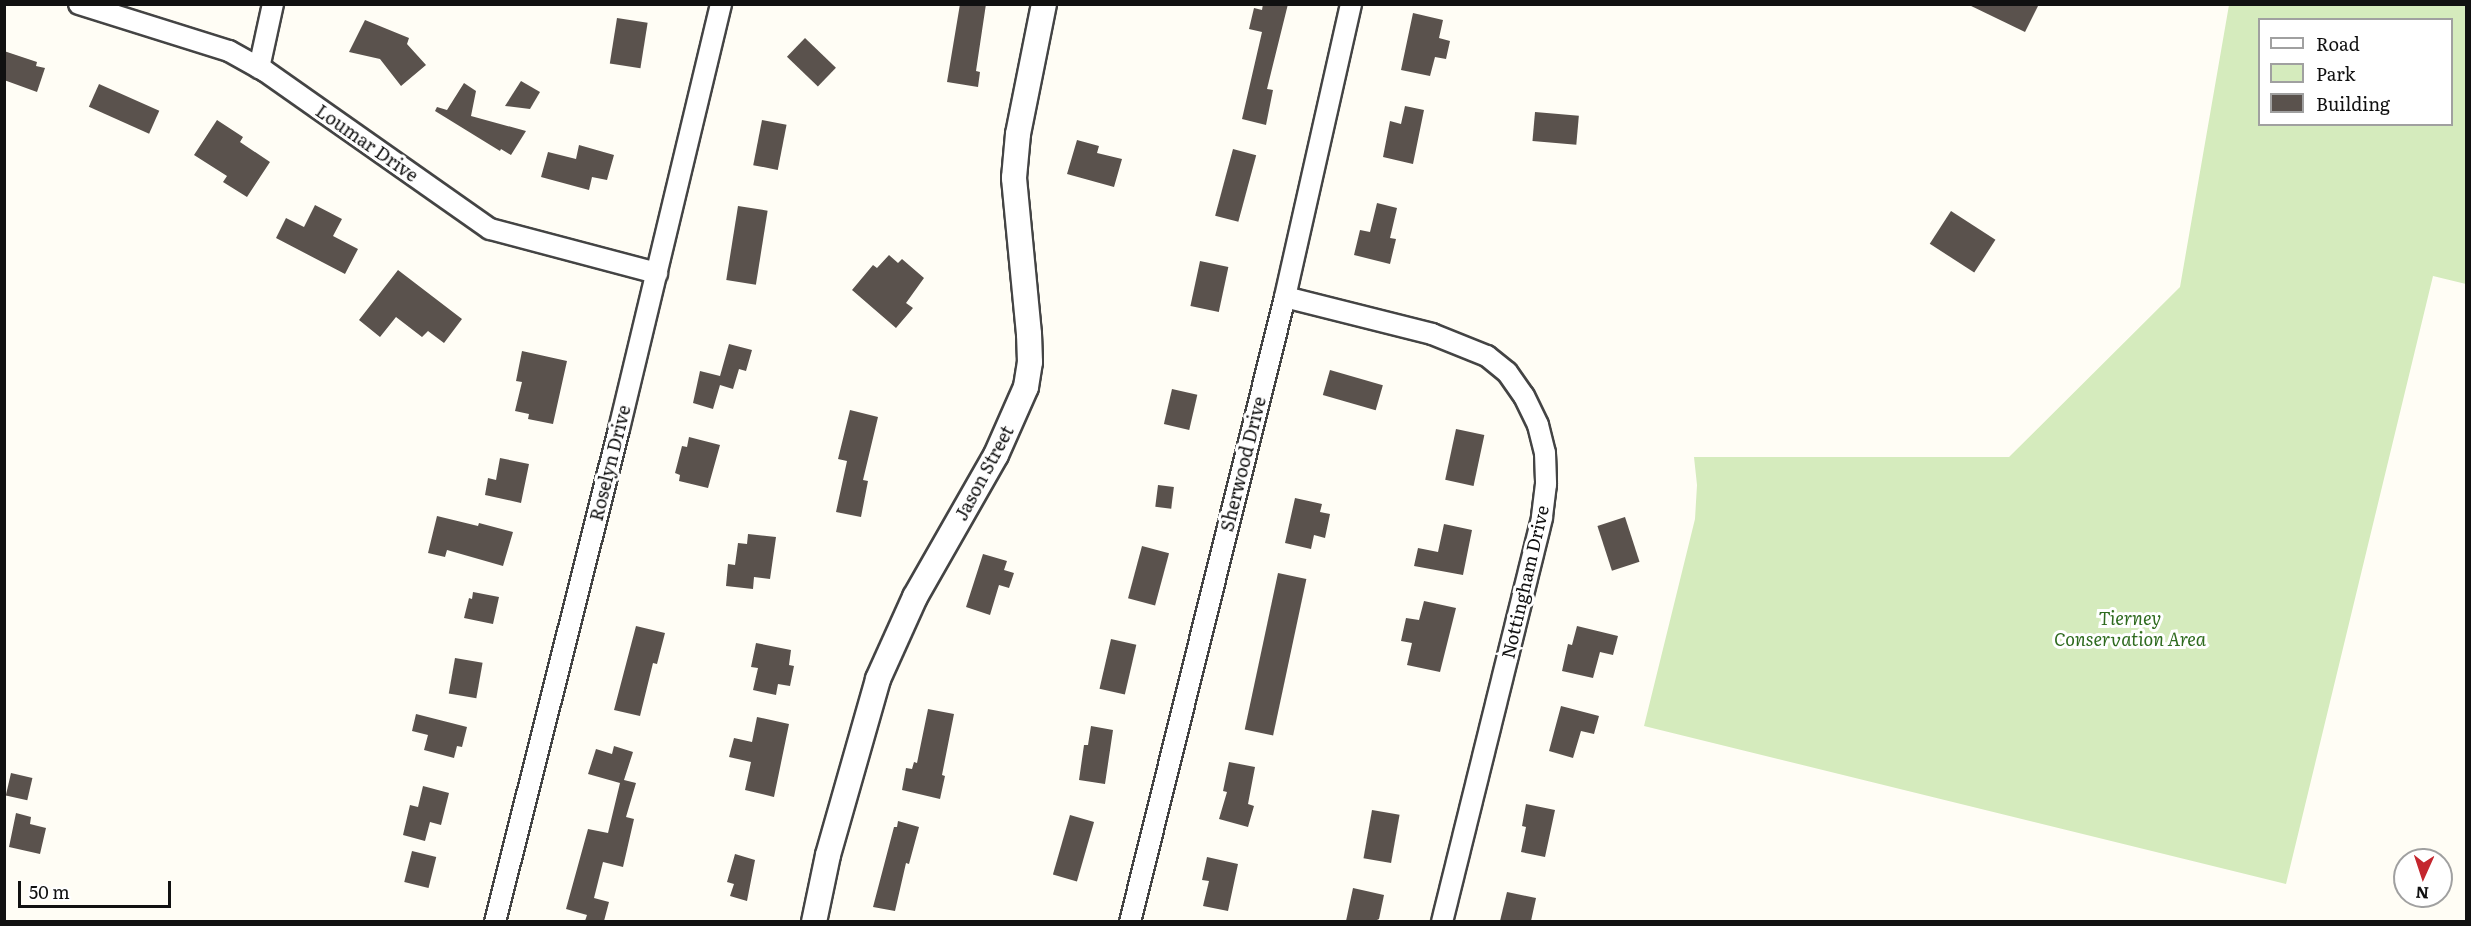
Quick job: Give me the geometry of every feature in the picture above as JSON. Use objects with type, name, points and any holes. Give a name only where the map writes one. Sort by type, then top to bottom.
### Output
[{"type":"street","name":"Loumar Drive","points":[[79,4],[229,51],[259,68],[490,229],[657,273]]},
{"type":"street","points":[[259,68],[273,4]]},
{"type":"street","name":"Roselyn Drive","points":[[495,921],[657,273],[721,4]]},
{"type":"street","name":"Jason Street","points":[[814,921],[828,855],[878,679],[915,597],[996,455],[1026,387],[1030,362],[1029,334],[1014,178],[1018,134],[1044,4]]},
{"type":"street","name":"Sherwood Drive","points":[[1130,921],[1285,297],[1351,4]]},
{"type":"street","name":"Nottingham Drive","points":[[1285,297],[1432,334],[1487,356],[1507,372],[1524,396],[1538,425],[1545,453],[1546,484],[1542,518],[1442,921]]},
{"type":"green space","name":"Tierney Conservation Area","points":[[2229,5],[2466,5],[2466,284],[2433,276],[2286,884],[1644,726],[1695,519],[1697,485],[1694,457],[2009,457],[2180,287]]},
{"type":"building","points":[[960,4],[986,4],[976,71],[980,72],[978,87],[947,82]]},
{"type":"building","points":[[1263,4],[1288,4],[1267,89],[1273,90],[1266,125],[1242,119],[1262,32],[1249,29],[1254,8],[1262,10]]},
{"type":"building","points":[[1967,4],[2039,4],[2025,32]]},
{"type":"building","points":[[1413,13],[1443,20],[1439,38],[1450,41],[1446,59],[1435,57],[1430,76],[1401,70]]},
{"type":"building","points":[[617,18],[648,23],[640,68],[610,63]]},
{"type":"building","points":[[365,20],[409,38],[407,44],[426,65],[401,86],[380,59],[349,52]]},
{"type":"building","points":[[805,38],[836,68],[818,87],[787,57]]},
{"type":"building","points":[[4,51],[37,62],[36,66],[45,68],[37,92],[4,80]]},
{"type":"building","points":[[521,81],[540,92],[530,109],[505,106]]},
{"type":"building","points":[[464,83],[476,91],[471,116],[526,131],[511,155],[501,149],[500,151],[435,111],[437,107],[447,110]]},
{"type":"building","points":[[99,84],[159,111],[149,134],[89,107]]},
{"type":"building","points":[[1405,106],[1424,110],[1413,164],[1383,157],[1390,121],[1401,124]]},
{"type":"building","points":[[1535,112],[1579,116],[1576,145],[1532,141]]},
{"type":"building","points":[[217,120],[243,137],[240,142],[270,162],[247,197],[223,182],[227,176],[194,155]]},
{"type":"building","points":[[762,120],[787,125],[778,170],[753,165]]},
{"type":"building","points":[[1077,140],[1099,146],[1097,153],[1122,159],[1114,187],[1067,174]]},
{"type":"building","points":[[579,145],[614,155],[607,180],[592,177],[589,190],[541,177],[548,152],[576,159]]},
{"type":"building","points":[[1233,149],[1256,155],[1238,222],[1215,216]]},
{"type":"building","points":[[1377,203],[1397,208],[1390,238],[1396,239],[1390,264],[1354,255],[1360,230],[1370,232]]},
{"type":"building","points":[[315,205],[342,219],[333,236],[358,249],[345,274],[276,238],[286,218],[304,227]]},
{"type":"building","points":[[738,206],[768,211],[756,285],[726,280]]},
{"type":"building","points":[[1951,211],[1995,240],[1974,273],[1930,244]]},
{"type":"building","points":[[889,255],[898,263],[902,259],[924,278],[906,303],[913,308],[896,328],[852,290],[873,265],[877,268]]},
{"type":"building","points":[[1200,261],[1228,267],[1219,312],[1190,306]]},
{"type":"building","points":[[398,270],[462,319],[444,343],[428,331],[422,337],[396,317],[380,337],[359,320]]},
{"type":"building","points":[[729,344],[752,350],[746,371],[739,369],[733,389],[720,385],[713,409],[693,403],[700,371],[720,376]]},
{"type":"building","points":[[522,351],[567,361],[553,424],[528,419],[529,414],[515,411],[522,382],[516,381]]},
{"type":"building","points":[[1330,370],[1383,385],[1376,410],[1323,395]]},
{"type":"building","points":[[1172,389],[1197,395],[1189,430],[1164,424]]},
{"type":"building","points":[[850,410],[878,417],[863,480],[868,481],[861,517],[836,512],[847,461],[838,459]]},
{"type":"building","points":[[1456,429],[1484,435],[1474,486],[1445,480]]},
{"type":"building","points":[[689,437],[720,445],[708,488],[679,481],[680,475],[675,473],[682,446],[687,447]]},
{"type":"building","points":[[500,458],[529,464],[521,503],[485,495],[488,478],[496,480]]},
{"type":"building","points":[[1158,485],[1174,487],[1171,509],[1155,507]]},
{"type":"building","points":[[1295,498],[1322,504],[1320,512],[1330,514],[1325,538],[1314,535],[1311,549],[1285,543]]},
{"type":"building","points":[[437,516],[478,526],[479,523],[513,532],[503,566],[447,550],[445,557],[428,553]]},
{"type":"building","points":[[1625,517],[1640,562],[1612,571],[1597,526]]},
{"type":"building","points":[[1444,524],[1472,530],[1463,575],[1414,566],[1418,548],[1438,552]]},
{"type":"building","points":[[748,534],[776,537],[770,579],[754,577],[753,589],[726,586],[728,564],[735,565],[738,543],[747,544]]},
{"type":"building","points":[[1142,546],[1169,553],[1155,605],[1128,598]]},
{"type":"building","points":[[983,554],[1007,561],[1004,570],[1014,573],[1009,588],[999,585],[990,615],[966,607]]},
{"type":"building","points":[[1278,573],[1306,579],[1273,736],[1245,730]]},
{"type":"building","points":[[473,592],[499,597],[493,624],[464,618],[469,598],[472,599]]},
{"type":"building","points":[[1424,601],[1456,608],[1440,672],[1407,665],[1412,643],[1401,641],[1406,618],[1419,620]]},
{"type":"building","points":[[636,626],[665,633],[657,664],[653,663],[640,716],[614,710]]},
{"type":"building","points":[[1577,626],[1618,636],[1613,655],[1600,652],[1593,678],[1562,671],[1568,644],[1572,645]]},
{"type":"building","points":[[1111,639],[1136,645],[1125,695],[1100,689]]},
{"type":"building","points":[[756,643],[791,650],[789,665],[794,666],[790,686],[778,684],[776,695],[753,690],[758,668],[751,667]]},
{"type":"building","points":[[455,658],[483,663],[476,698],[449,693]]},
{"type":"building","points":[[1561,706],[1599,716],[1594,734],[1581,731],[1573,758],[1549,751]]},
{"type":"building","points":[[928,709],[954,714],[942,775],[945,776],[940,799],[902,790],[906,768],[912,769],[914,762],[917,763]]},
{"type":"building","points":[[416,714],[467,727],[462,747],[457,746],[454,758],[424,750],[428,735],[412,731]]},
{"type":"building","points":[[757,717],[789,724],[774,797],[745,790],[751,762],[729,757],[734,738],[752,742]]},
{"type":"building","points":[[1091,726],[1113,730],[1105,784],[1079,780],[1084,745],[1088,745]]},
{"type":"building","points":[[614,746],[633,752],[624,780],[636,783],[626,817],[634,819],[623,867],[603,862],[594,898],[609,902],[604,921],[585,921],[587,915],[566,909],[588,829],[608,833],[620,783],[588,774],[596,749],[612,754]]},
{"type":"building","points":[[1229,762],[1255,767],[1248,804],[1254,806],[1248,827],[1219,819],[1227,792],[1223,791]]},
{"type":"building","points":[[11,773],[32,778],[27,800],[6,795]]},
{"type":"building","points":[[423,786],[449,793],[441,825],[430,822],[425,841],[403,835],[410,805],[418,807]]},
{"type":"building","points":[[1526,804],[1555,810],[1545,857],[1521,852],[1526,827],[1522,826]]},
{"type":"building","points":[[1372,810],[1400,815],[1391,863],[1363,858]]},
{"type":"building","points":[[16,813],[31,817],[30,824],[46,828],[40,854],[9,847]]},
{"type":"building","points":[[1070,815],[1094,822],[1077,881],[1053,875]]},
{"type":"building","points":[[898,821],[919,827],[909,864],[906,863],[895,911],[873,907],[894,827],[897,827]]},
{"type":"building","points":[[412,851],[436,857],[429,888],[404,882]]},
{"type":"building","points":[[735,854],[755,860],[747,901],[730,896],[734,884],[727,882]]},
{"type":"building","points":[[1207,857],[1238,864],[1228,911],[1203,906],[1209,881],[1202,880]]},
{"type":"building","points":[[1353,888],[1384,895],[1379,919],[1346,921]]},
{"type":"building","points":[[1507,892],[1536,898],[1531,921],[1500,921]]}]
